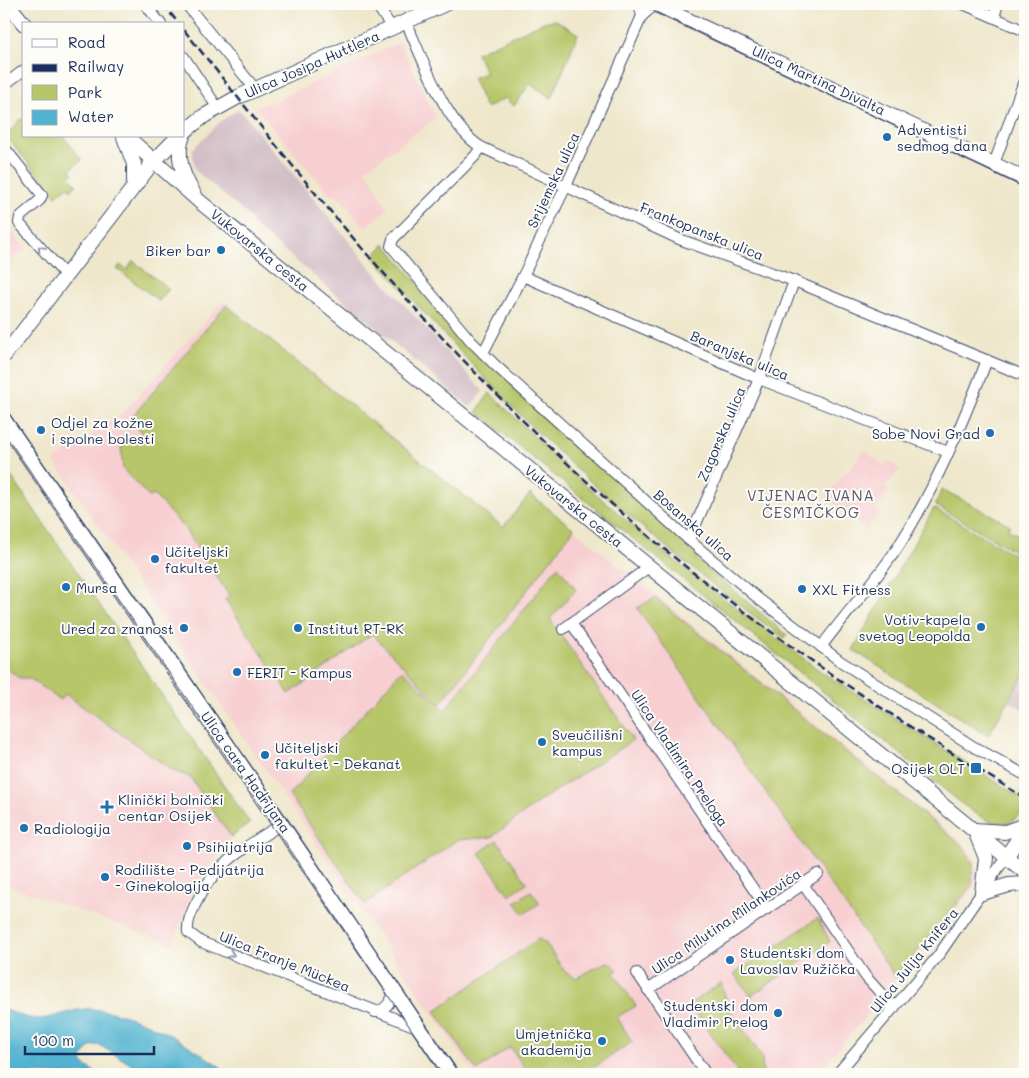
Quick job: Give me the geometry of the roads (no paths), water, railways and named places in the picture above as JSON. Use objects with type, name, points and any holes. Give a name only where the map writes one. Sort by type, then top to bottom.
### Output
[{"type":"main road","points":[[8,4],[22,22]]},
{"type":"main road","name":"Ulica Josipa Huttlera","points":[[185,132],[217,107],[445,4]]},
{"type":"main road","name":"Ulica Martina Divalta","points":[[660,5],[1025,179]]},
{"type":"main road","points":[[126,138],[134,164],[134,186]]},
{"type":"main road","name":"Vukovarska cesta","points":[[127,138],[199,201],[1025,872]]},
{"type":"main road","name":"Ulica Josipa Huttlera","points":[[4,356],[153,162],[179,138]]},
{"type":"main road","points":[[182,138],[180,150],[182,170],[186,181],[199,201]]},
{"type":"main road","name":"Ulica cara Hadrijana","points":[[4,420],[282,824],[450,1074]]},
{"type":"main road","points":[[974,830],[1004,832],[1025,825]]},
{"type":"main road","points":[[1006,857],[1025,829]]},
{"type":"main road","points":[[974,830],[980,839],[986,858],[982,893],[1009,885],[1025,884]]},
{"type":"main road","points":[[1025,840],[1025,846]]},
{"type":"street","points":[[145,4],[159,22]]},
{"type":"street","points":[[186,4],[256,90]]},
{"type":"street","points":[[376,4],[392,28]]},
{"type":"street","points":[[639,4],[642,16],[660,5]]},
{"type":"street","points":[[963,4],[1025,31]]},
{"type":"street","points":[[994,17],[998,4]]},
{"type":"street","name":"Srijemska ulica","points":[[483,353],[523,276],[566,186],[642,16]]},
{"type":"street","name":"Frankopanska ulica","points":[[406,22],[451,116],[459,129],[481,147],[679,239],[794,281],[1025,376]]},
{"type":"street","points":[[185,59],[217,107]]},
{"type":"street","points":[[4,85],[22,72]]},
{"type":"street","points":[[994,164],[1025,78]]},
{"type":"street","points":[[4,147],[42,194],[40,200],[19,220],[66,276]]},
{"type":"street","name":"Bosanska ulica","points":[[481,147],[476,155],[391,242],[394,250],[483,353],[689,540],[781,618],[821,647],[958,736],[1025,775]]},
{"type":"street","name":"Baranjska ulica","points":[[523,276],[760,379],[948,452]]},
{"type":"street","name":"Zagorska ulica","points":[[689,540],[760,379],[794,281]]},
{"type":"street","points":[[821,647],[899,546],[948,452],[987,360]]},
{"type":"street","name":"Ulica Vladimira Preloga","points":[[649,567],[567,626],[767,909]]},
{"type":"street","name":"Ulica Franje Mückea","points":[[282,824],[224,862],[199,897],[189,922],[188,932],[201,942],[419,1028]]},
{"type":"street","name":"Ulica Julija Knifera","points":[[837,1074],[952,937],[1006,857]]},
{"type":"street","name":"Ulica Milutina Milankovića","points":[[648,990],[818,874]]},
{"type":"street","points":[[803,884],[866,977],[894,1008]]},
{"type":"street","points":[[637,973],[706,1074]]},
{"type":"street","points":[[375,1012],[386,1007],[392,1000],[394,990]]},
{"type":"water","points":[[4,1009],[37,1019],[86,1009],[111,1012],[130,1017],[165,1032],[199,1052],[230,1074],[147,1074],[99,1045],[91,1046],[82,1057],[83,1064],[98,1074],[4,1074]]},
{"type":"tram line","points":[[639,4],[1025,188]]},
{"type":"tram line","points":[[4,406],[460,1074]]},
{"type":"tram line","points":[[4,436],[442,1074]]},
{"type":"railway","points":[[163,4],[177,22]]},
{"type":"railway","points":[[185,31],[303,179],[402,294],[531,429],[622,513],[754,620],[887,712],[1025,798]]},
{"type":"place","name":"Adventisti sedmog dana","points":[[887,137]]},
{"type":"place","name":"Biker bar","points":[[221,250]]},
{"type":"place","name":"Odjel za kožne i spolne bolesti","points":[[41,430]]},
{"type":"place","name":"Sobe Novi Grad","points":[[990,433]]},
{"type":"place","name":"Učiteljski fakultet","points":[[155,559]]},
{"type":"place","name":"Mursa","points":[[66,587]]},
{"type":"place","name":"XXL Fitness","points":[[802,589]]},
{"type":"place","name":"Votiv-kapela svetog Leopolda","points":[[981,627]]},
{"type":"place","name":"Ured za znanost","points":[[184,628]]},
{"type":"place","name":"Institut RT-RK","points":[[298,628]]},
{"type":"place","name":"FERIT - Kampus","points":[[237,672]]},
{"type":"place","name":"Sveučilišni kampus","points":[[542,742]]},
{"type":"place","name":"Učiteljski fakultet - Dekanat","points":[[265,755]]},
{"type":"place","name":"Osijek OLT","points":[[976,768]]},
{"type":"place","name":"Klinički bolnički centar Osijek","points":[[107,807]]},
{"type":"place","name":"Radiologija","points":[[24,828]]},
{"type":"place","name":"Psihijatrija","points":[[187,846]]},
{"type":"place","name":"Rodilište - Pedijatrija - Ginekologija","points":[[105,877]]},
{"type":"place","name":"Studentski dom Lavoslav Ružička","points":[[730,960]]},
{"type":"place","name":"Studentski dom Vladimir Prelog","points":[[778,1013]]},
{"type":"place","name":"Umjetnička akademija","points":[[602,1041]]},
{"type":"district","name":"VIJENAC IVANA ČESMIČKOG","points":[[811,504]]}]
